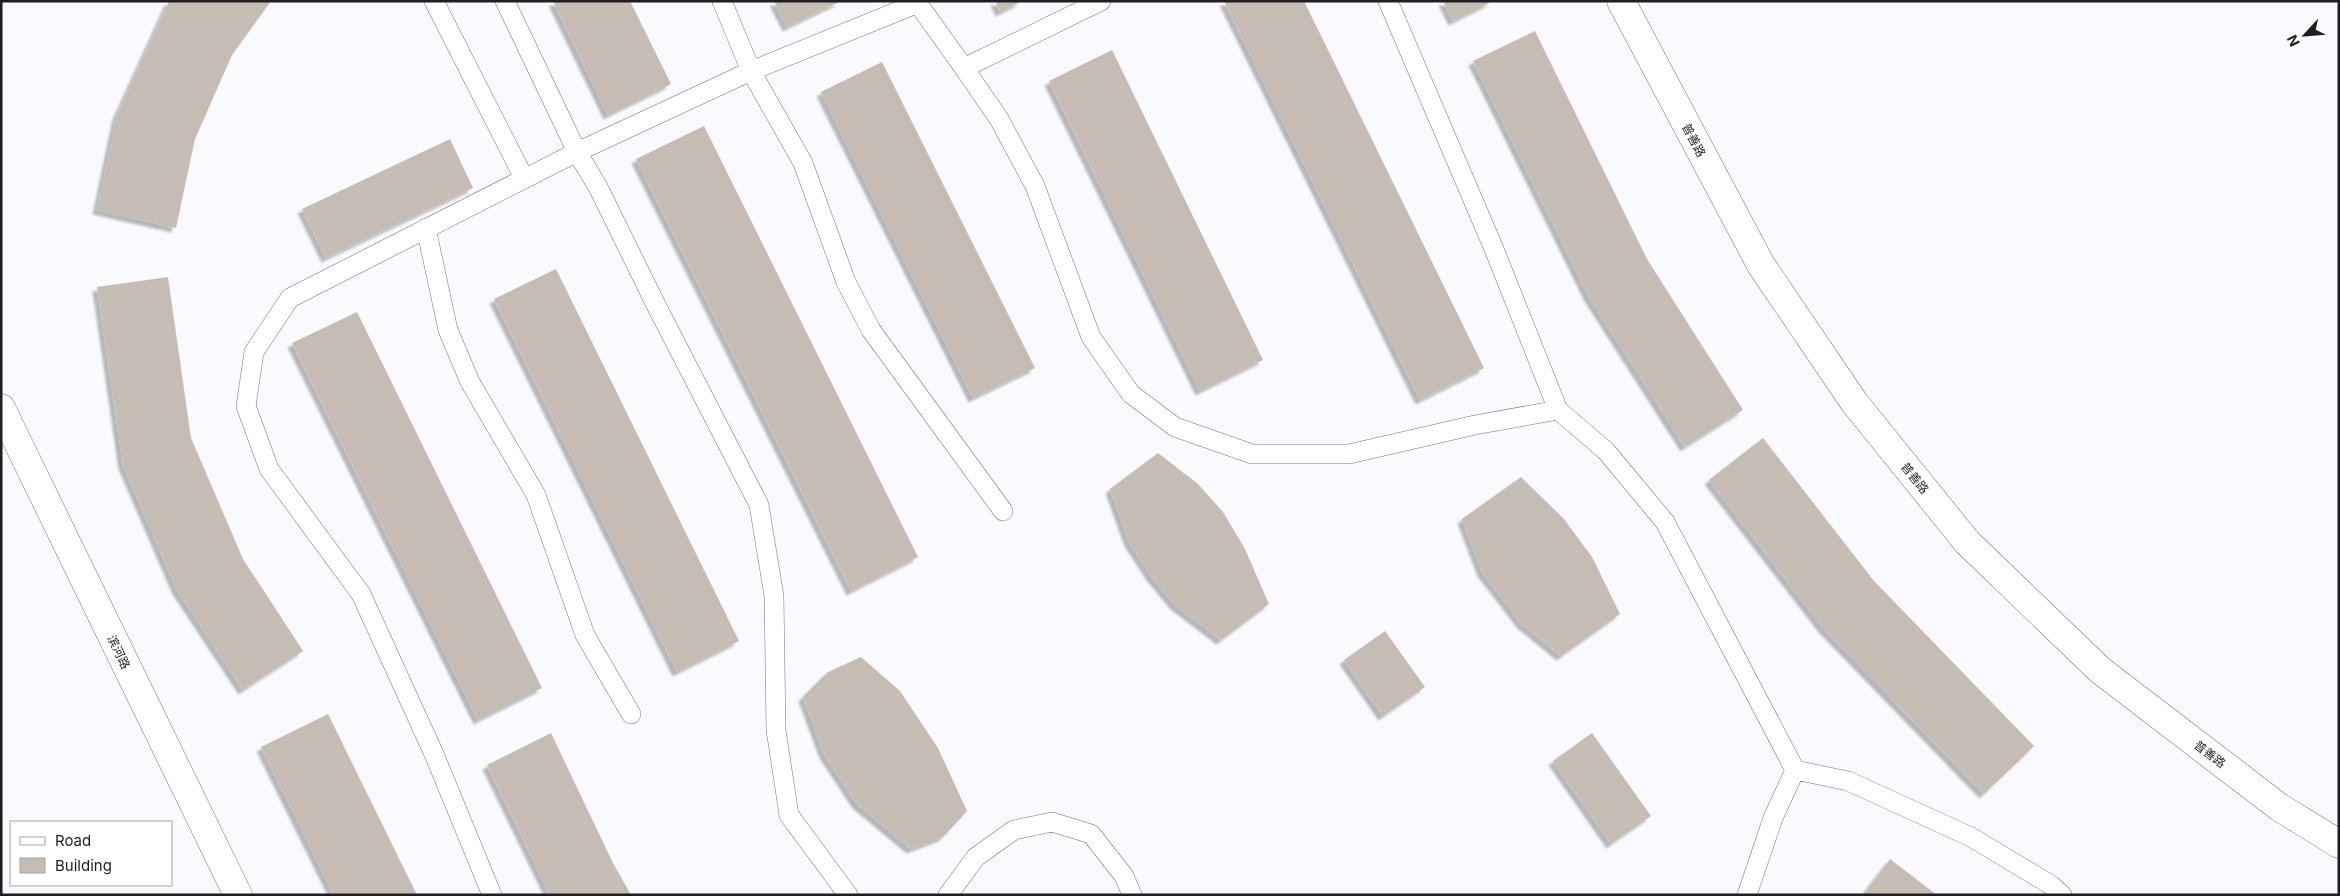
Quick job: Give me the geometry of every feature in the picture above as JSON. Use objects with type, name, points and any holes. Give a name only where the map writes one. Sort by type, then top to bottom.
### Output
[{"type":"street","name":"普善路","points":[[1621,1],[1761,265],[1854,402],[1966,542],[2100,670],[2279,807],[2339,844]]},
{"type":"street","name":"滨河路","points":[[1,408],[238,895]]},
{"type":"lane","points":[[434,1],[524,178]]},
{"type":"lane","points":[[505,1],[577,152],[598,187],[758,505],[774,596],[776,730],[789,815],[848,895]]},
{"type":"lane","points":[[722,1],[751,71],[803,163],[846,282],[871,330],[1003,512]]},
{"type":"lane","points":[[964,68],[1101,1]]},
{"type":"lane","points":[[1388,1],[1494,249],[1558,410],[1606,452],[1665,522],[1796,770]]},
{"type":"lane","points":[[492,895],[434,754],[361,594],[269,469],[246,406],[254,352],[290,298],[524,178],[751,71],[916,3],[999,119],[1035,186],[1091,337],[1131,394],[1175,427],[1252,454],[1349,454],[1476,425],[1558,410]]},
{"type":"lane","points":[[426,228],[448,330],[470,382],[536,495],[585,635],[631,714]]},
{"type":"lane","points":[[1747,895],[1773,818],[1796,770]]},
{"type":"lane","points":[[1796,770],[1848,781],[1971,837],[2051,884],[2062,895]]},
{"type":"lane","points":[[948,895],[976,857],[1014,830],[1052,822],[1091,834],[1124,876],[1132,895]]},
{"type":"building","points":[[169,1],[271,1],[232,55],[195,139],[176,228],[97,210],[117,115]]},
{"type":"building","points":[[553,1],[630,1],[671,84],[608,115]]},
{"type":"building","points":[[774,1],[841,1],[787,27]]},
{"type":"building","points":[[995,1],[1023,1],[1000,12]]},
{"type":"building","points":[[1224,1],[1304,1],[1484,368],[1420,400]]},
{"type":"building","points":[[1443,1],[1493,1],[1453,21]]},
{"type":"building","points":[[1535,31],[1647,259],[1743,410],[1685,447],[1589,297],[1473,61]]},
{"type":"building","points":[[1112,50],[1263,360],[1200,391],[1049,81]]},
{"type":"building","points":[[882,62],[1035,368],[973,398],[821,92]]},
{"type":"building","points":[[704,126],[918,557],[851,591],[636,159]]},
{"type":"building","points":[[450,139],[473,188],[326,258],[302,209]]},
{"type":"building","points":[[556,269],[739,641],[677,672],[494,299]]},
{"type":"building","points":[[168,277],[191,438],[243,559],[303,651],[243,690],[177,590],[123,465],[97,287]]},
{"type":"building","points":[[357,312],[542,688],[478,720],[292,343]]},
{"type":"building","points":[[1763,438],[1874,581],[2034,746],[1984,794],[1824,629],[1709,480]]},
{"type":"building","points":[[1158,453],[1198,484],[1223,512],[1244,547],[1269,604],[1221,640],[1175,605],[1151,576],[1129,542],[1110,489]]},
{"type":"building","points":[[1521,477],[1564,519],[1592,557],[1620,614],[1561,656],[1522,624],[1482,572],[1462,519]]},
{"type":"building","points":[[1385,631],[1425,687],[1383,716],[1344,660]]},
{"type":"building","points":[[861,657],[900,691],[938,748],[967,811],[943,837],[911,849],[857,804],[824,754],[803,697],[828,672]]},
{"type":"building","points":[[328,714],[417,895],[334,895],[261,747]]},
{"type":"building","points":[[551,733],[612,861],[631,895],[550,895],[487,765]]},
{"type":"building","points":[[1592,733],[1651,816],[1611,844],[1553,761]]},
{"type":"building","points":[[1890,859],[1937,895],[1863,895]]}]
